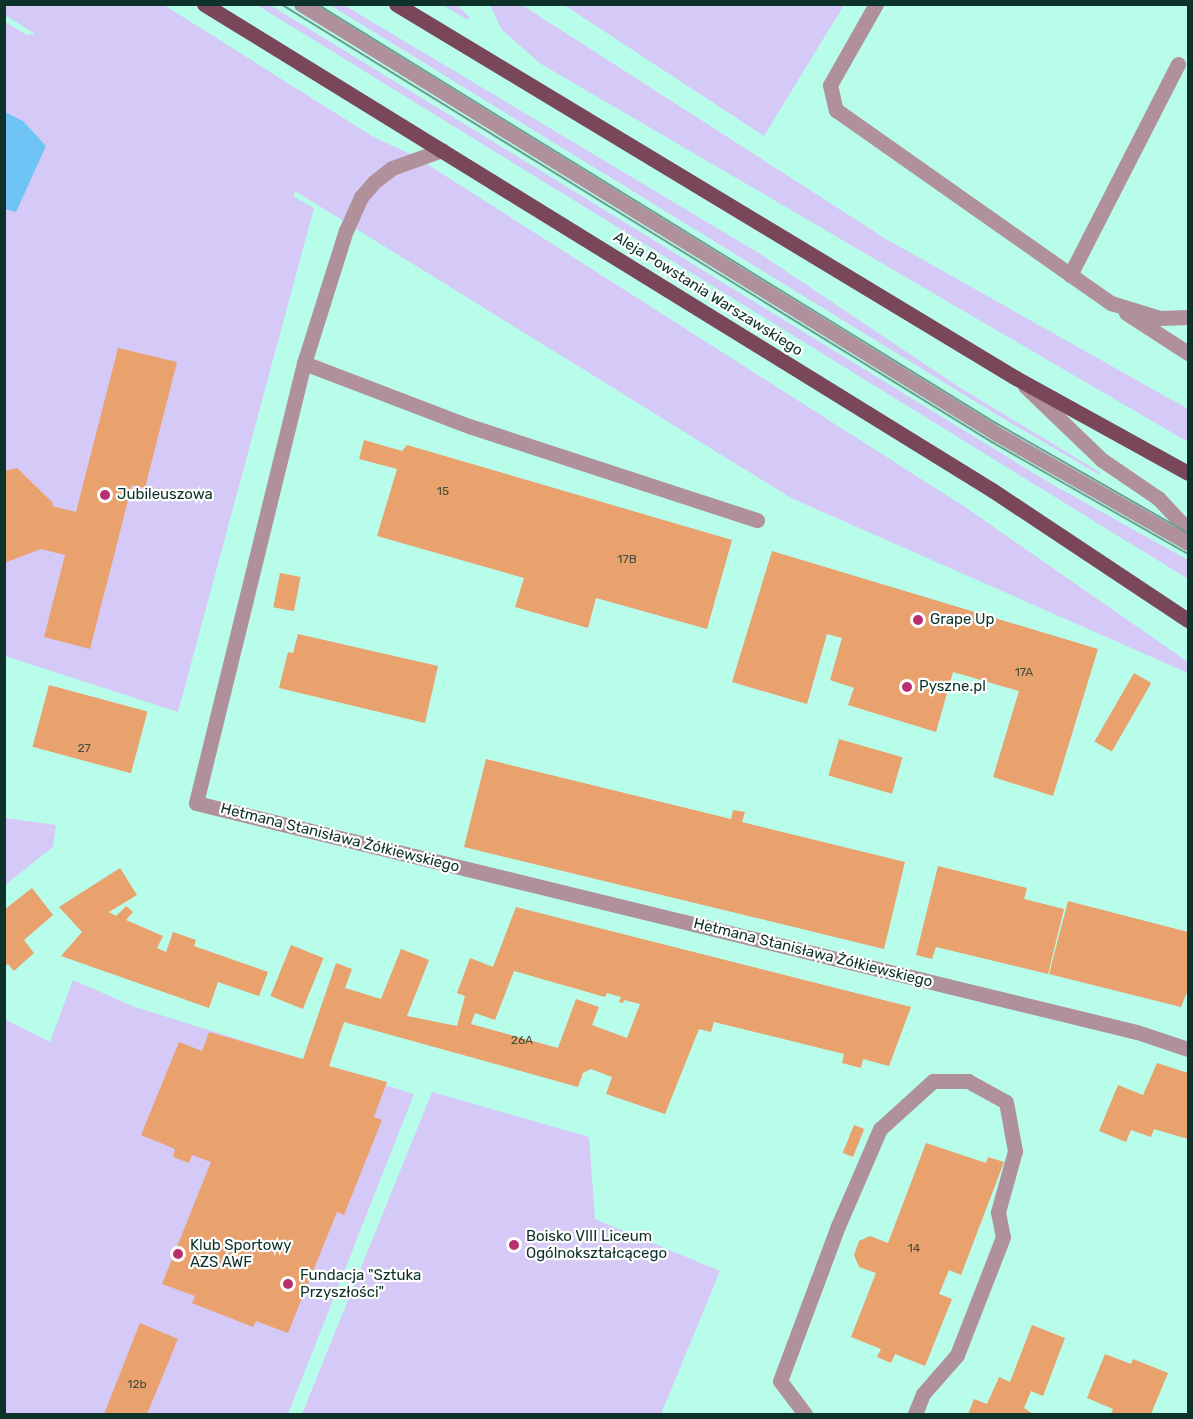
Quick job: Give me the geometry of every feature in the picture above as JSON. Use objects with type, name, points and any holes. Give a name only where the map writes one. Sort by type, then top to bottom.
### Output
[{"type":"main road","name":"Aleja Powstania Warszawskiego","points":[[204,4],[992,490],[1188,620]]},
{"type":"main road","points":[[396,4],[1016,378],[1188,473]]},
{"type":"street","points":[[300,4],[997,434],[1188,543]]},
{"type":"street","points":[[876,4],[830,85],[836,110],[1070,275],[1188,353]]},
{"type":"street","points":[[1070,275],[1178,64]]},
{"type":"street","name":"Hetmana Stanisława Żółkiewskiego","points":[[442,150],[392,168],[361,197],[346,230],[304,363],[196,803],[1137,1032],[1188,1049]]},
{"type":"street","points":[[1111,303],[1160,318],[1188,317]]},
{"type":"street","points":[[304,363],[469,426],[757,520]]},
{"type":"street","points":[[1016,378],[1102,460],[1158,498],[1188,530]]},
{"type":"street","points":[[805,1414],[780,1381],[838,1226],[880,1129],[933,1081],[968,1081],[1006,1101],[1015,1151],[999,1212],[1004,1237],[957,1355],[923,1394],[915,1414]]},
{"type":"shaded area","points":[[5,5],[164,5],[372,136],[416,157],[965,507],[1188,662],[1188,673],[791,498],[295,191],[294,197],[314,208],[178,712],[5,656],[4,21],[27,35],[35,34],[5,15]]},
{"type":"shaded area","points":[[257,5],[270,5],[1050,483],[1188,560],[1188,579]]},
{"type":"shaded area","points":[[330,5],[344,5],[762,255],[959,387],[1101,473],[1098,474],[997,415]]},
{"type":"shaded area","points":[[443,5],[457,5],[470,18],[466,19]]},
{"type":"shaded area","points":[[490,5],[522,5],[886,239],[1188,409],[1188,442],[541,64],[502,30]]},
{"type":"shaded area","points":[[564,5],[844,5],[764,136]]},
{"type":"shaded area","points":[[5,818],[56,825],[53,847],[5,885]]},
{"type":"shaded area","name":"Klub Sportowy AZS AWF","points":[[73,980],[135,1007],[414,1094],[288,1414],[5,1414],[4,1019],[50,1042]]},
{"type":"shaded area","name":"Boisko VIII Liceum Ogólnokształcącego","points":[[432,1092],[589,1137],[595,1219],[720,1271],[661,1414],[302,1414]]},
{"type":"water","points":[[5,112],[23,121],[46,146],[16,212],[5,209]]},
{"type":"building","name":"Jubileuszowa","points":[[118,348],[177,362],[145,488],[132,485],[90,649],[44,637],[65,555],[41,549],[4,563],[4,471],[17,468],[53,503],[52,506],[76,512]]},
{"type":"building","points":[[364,440],[402,451],[407,445],[732,540],[707,629],[596,598],[588,628],[515,607],[524,578],[377,536],[397,469],[359,459]]},
{"type":"building","points":[[772,551],[1098,649],[1053,796],[993,777],[1019,691],[953,672],[936,732],[848,705],[854,688],[830,680],[842,638],[827,634],[807,704],[732,682]]},
{"type":"building","points":[[280,573],[301,577],[294,611],[273,607]]},
{"type":"building","points":[[298,634],[438,666],[425,723],[279,688],[288,652],[293,653]]},
{"type":"building","points":[[1134,673],[1151,683],[1112,751],[1094,741]]},
{"type":"building","points":[[49,685],[148,711],[131,773],[32,747]]},
{"type":"building","points":[[839,739],[902,757],[892,794],[829,776]]},
{"type":"building","points":[[486,759],[731,819],[733,810],[745,812],[742,822],[905,862],[884,949],[464,847]]},
{"type":"building","points":[[938,866],[1027,888],[1024,899],[1064,909],[1048,974],[936,947],[932,959],[916,955]]},
{"type":"building","points":[[120,868],[137,895],[109,912],[116,916],[126,906],[133,912],[126,920],[163,936],[157,948],[166,952],[173,932],[196,940],[194,946],[268,972],[259,996],[218,982],[209,1008],[61,956],[82,932],[59,907]]},
{"type":"building","points":[[32,888],[53,915],[24,940],[34,953],[14,971],[8,964],[4,967],[4,910]]},
{"type":"building","points":[[1068,901],[1188,932],[1188,990],[1181,1007],[1049,974]]},
{"type":"building","points":[[516,907],[911,1007],[889,1066],[863,1059],[861,1068],[842,1063],[844,1054],[714,1022],[711,1032],[699,1029],[665,1114],[606,1094],[612,1077],[591,1069],[583,1073],[578,1087],[344,1022],[329,1066],[387,1082],[374,1117],[382,1120],[344,1215],[337,1212],[288,1333],[256,1321],[253,1327],[192,1303],[195,1296],[162,1284],[211,1162],[192,1155],[189,1163],[173,1157],[175,1149],[141,1135],[179,1042],[202,1051],[209,1032],[303,1059],[336,963],[352,969],[345,988],[381,999],[401,949],[429,960],[407,1016],[457,1026],[465,996],[457,993],[470,958],[493,967]],"holes":[[[514,971],[605,997],[607,993],[621,997],[619,1002],[623,1003],[624,1000],[640,1004],[627,1038],[592,1025],[599,1007],[576,999],[558,1048],[471,1024],[475,1013],[495,1020]]]},
{"type":"building","points":[[291,945],[323,958],[303,1009],[270,996]]},
{"type":"building","points":[[1157,1063],[1188,1073],[1188,1139],[1154,1129],[1151,1137],[1131,1130],[1126,1142],[1099,1131],[1118,1085],[1143,1095]]},
{"type":"building","points":[[854,1125],[864,1129],[853,1157],[843,1153]]},
{"type":"building","points":[[926,1143],[986,1163],[988,1157],[1004,1162],[961,1275],[949,1270],[939,1294],[952,1299],[925,1366],[895,1354],[891,1363],[877,1357],[881,1349],[851,1337],[876,1273],[859,1267],[854,1255],[859,1241],[870,1236],[888,1243]]},
{"type":"building","points":[[140,1323],[178,1339],[147,1414],[104,1414]]},
{"type":"building","points":[[1032,1325],[1065,1338],[1043,1396],[1031,1391],[1024,1408],[1033,1414],[968,1414],[974,1399],[987,1404],[999,1377],[1010,1382]]},
{"type":"building","points":[[1105,1354],[1131,1364],[1133,1359],[1168,1373],[1151,1414],[1111,1414],[1113,1409],[1087,1398]]},
{"type":"tram line","points":[[281,4],[992,442],[1188,554]]},
{"type":"tram line","points":[[317,4],[996,423],[1188,533]]},
{"type":"place","name":"Jubileuszowa","points":[[105,495]]},
{"type":"place","name":"Grape Up","points":[[918,620]]},
{"type":"place","name":"Pyszne.pl","points":[[907,687]]},
{"type":"place","name":"Boisko VIII Liceum Ogólnokształcącego","points":[[514,1245]]},
{"type":"place","name":"Klub Sportowy AZS AWF","points":[[178,1254]]},
{"type":"place","name":"Fundacja \"Sztuka Przyszłości\"","points":[[288,1284]]}]
